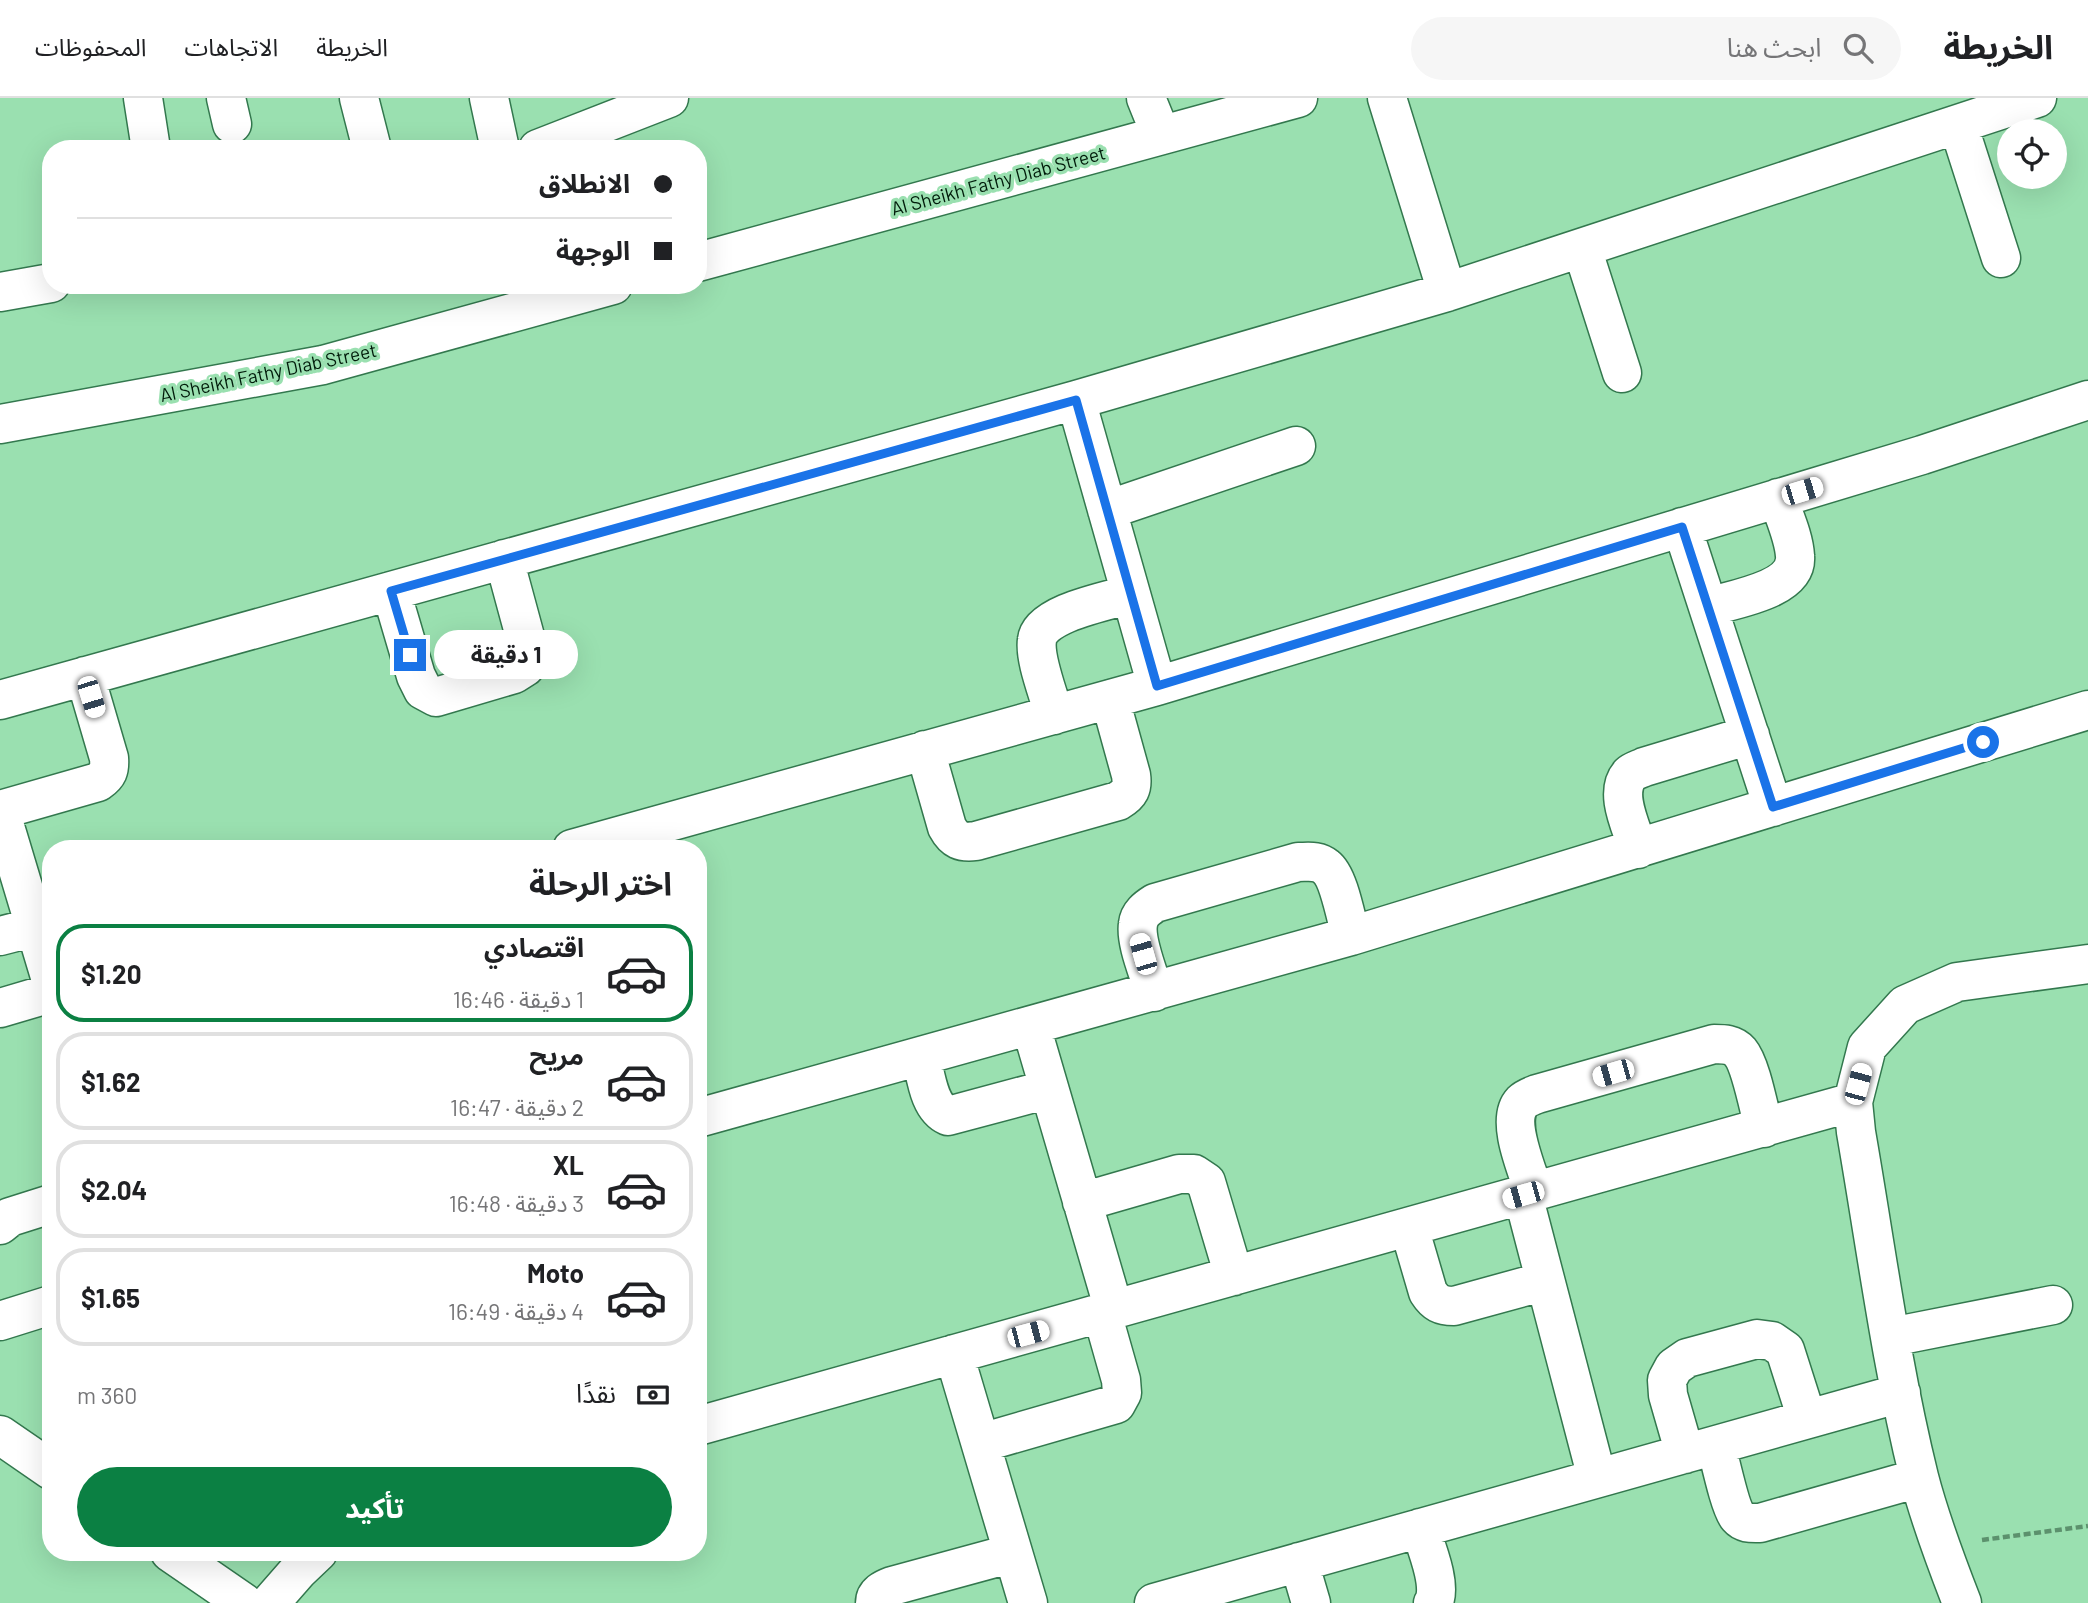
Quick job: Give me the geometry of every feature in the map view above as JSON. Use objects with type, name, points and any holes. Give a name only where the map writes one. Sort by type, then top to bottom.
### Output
[{"type":"street","points":[[143,98],[150,140]]},
{"type":"street","points":[[359,98],[370,140]]},
{"type":"street","points":[[489,98],[498,140]]},
{"type":"street","points":[[561,140],[669,98]]},
{"type":"street","points":[[1146,98],[1161,135]]},
{"type":"street","name":"Al Sheikh Fathy Diab Street","points":[[707,260],[1298,98]]},
{"type":"street","points":[[1387,98],[1447,292]]},
{"type":"street","points":[[0,700],[1076,400],[1447,292],[2037,98]]},
{"type":"street","points":[[1958,124],[2001,258]]},
{"type":"street","points":[[1582,248],[1622,373]]},
{"type":"street","points":[[0,292],[42,284]]},
{"type":"street","name":"Al Sheikh Fathy Diab Street","points":[[0,424],[323,365],[581,294]]},
{"type":"street","points":[[1076,400],[1157,686]]},
{"type":"street","points":[[635,840],[925,750],[1157,686],[2088,401]]},
{"type":"street","points":[[1107,510],[1296,446]]},
{"type":"street","points":[[1708,607],[1788,579],[1795,568],[1795,555],[1778,498]]},
{"type":"street","points":[[1682,527],[1773,807]]},
{"type":"street","points":[[391,591],[416,676],[423,690],[436,697],[451,694],[514,674],[525,667],[530,655],[504,559]]},
{"type":"street","points":[[1054,715],[1038,654],[1037,639],[1043,626],[1055,617],[1131,594]]},
{"type":"street","points":[[42,967],[18,932],[0,810],[98,782],[106,776],[110,768],[109,758],[85,676]]},
{"type":"street","points":[[925,750],[947,827],[953,837],[964,843],[1002,833],[1118,801],[1128,795],[1132,785],[1110,699]]},
{"type":"street","points":[[707,1115],[1351,936],[2088,710]]},
{"type":"street","points":[[1638,849],[1623,802],[1623,786],[1630,773],[1750,735]]},
{"type":"street","points":[[1154,992],[1138,936],[1138,923],[1144,910],[1155,903],[1298,862],[1313,861],[1330,872],[1351,936]]},
{"type":"street","points":[[1962,1603],[1919,1478],[1891,1337],[1853,1102],[1867,1047],[1905,1005],[1957,982],[2088,964]]},
{"type":"street","points":[[0,1008],[42,996]]},
{"type":"street","points":[[981,1443],[1116,1404],[1122,1393],[1108,1312],[1082,1202],[1031,1026]]},
{"type":"street","points":[[1597,1478],[1545,1281],[1515,1127],[1516,1113],[1523,1101],[1537,1094],[1714,1044],[1728,1044],[1740,1051],[1746,1062],[1765,1128]]},
{"type":"street","points":[[921,1056],[935,1105],[940,1112],[948,1116],[1049,1089]]},
{"type":"street","points":[[707,1423],[1853,1102]]},
{"type":"street","points":[[1082,1202],[1179,1174],[1194,1174],[1206,1182],[1212,1196],[1234,1276]]},
{"type":"street","points":[[0,1225],[10,1217],[42,1206]]},
{"type":"street","points":[[1409,1227],[1427,1292],[1433,1301],[1443,1307],[1454,1307],[1545,1281]]},
{"type":"street","points":[[1891,1337],[2053,1305]]},
{"type":"street","points":[[3,1310],[42,1306]]},
{"type":"street","points":[[1807,1419],[1785,1350],[1772,1341],[1757,1339],[1687,1359],[1674,1367],[1667,1380],[1668,1395],[1738,1517],[1748,1523],[1760,1523],[1919,1478]]},
{"type":"street","points":[[954,1354],[1028,1603]]},
{"type":"street","points":[[1154,1603],[1901,1393]]},
{"type":"street","points":[[0,1435],[42,1464]]},
{"type":"street","points":[[1420,1528],[1437,1586],[1437,1597],[1433,1603]]},
{"type":"street","points":[[875,1603],[882,1590],[892,1586],[1013,1553]]},
{"type":"street","points":[[183,1561],[244,1603]]},
{"type":"street","points":[[270,1603],[309,1561]]},
{"type":"street","points":[[1299,1562],[1311,1603]]},
{"type":"path","points":[[1940,1545],[2088,1526]]},
{"type":"route","points":[[410,655],[391,591],[1076,400],[1157,686],[1682,527],[1773,807],[1983,742]]}]
